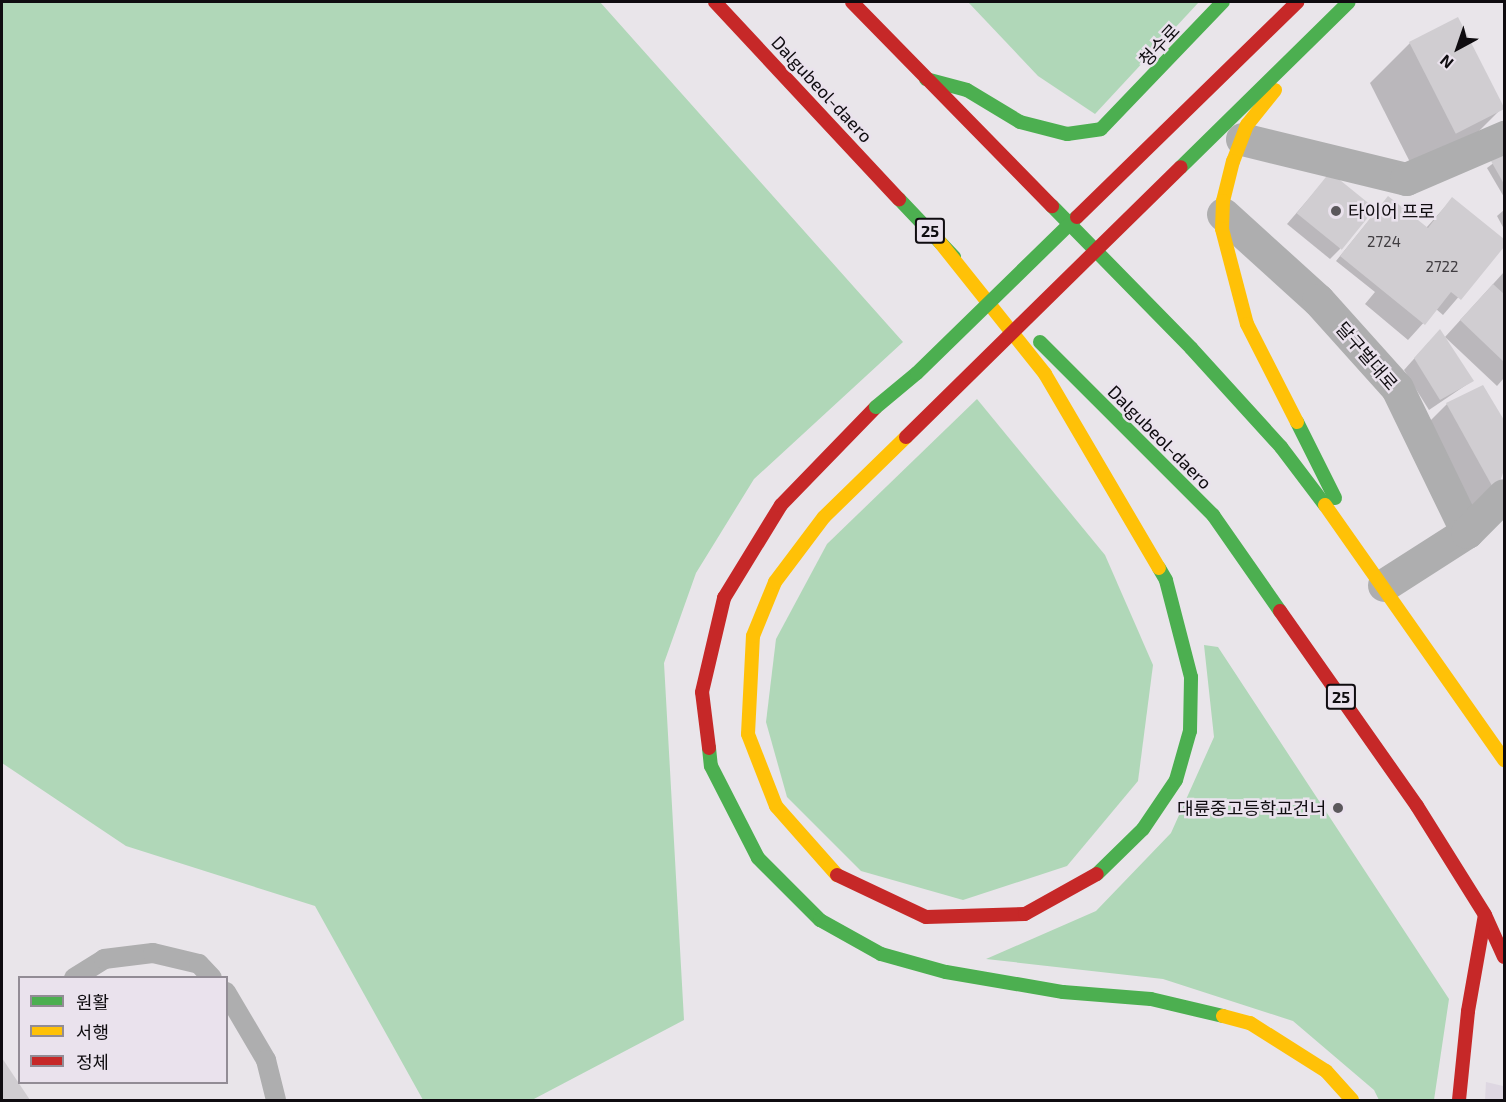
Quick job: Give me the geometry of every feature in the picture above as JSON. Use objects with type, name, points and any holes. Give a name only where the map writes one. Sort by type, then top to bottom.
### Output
[{"type":"main road","name":"Dalgubeol-daero","points":[[716,2],[939,241],[1213,515],[1417,806],[1485,915],[1504,957]]},
{"type":"main road","points":[[852,2],[1191,348],[1281,447],[1357,553],[1384,585],[1504,760]]},
{"type":"main road","name":"청수로","points":[[926,79],[967,90],[1020,122],[1067,134],[1101,129],[1146,87],[1223,2]]},
{"type":"main road","points":[[1297,2],[917,373],[876,407],[781,505],[724,598],[702,692],[711,766],[758,858],[820,920],[881,954],[946,972],[1063,992],[1150,999],[1250,1023],[1326,1071],[1345,1098]]},
{"type":"main road","points":[[939,241],[1045,374],[1166,580],[1191,677],[1190,731],[1176,780],[1143,829],[1100,872],[1025,914],[926,917],[833,873],[776,806],[748,734],[753,636],[775,582],[824,517],[906,437],[1349,2]]},
{"type":"main road","points":[[1357,553],[1325,472],[1246,324],[1228,262],[1223,214],[1233,161],[1247,125],[1292,70],[1363,2]]},
{"type":"main road","points":[[1459,1101],[1468,1011],[1485,915]]},
{"type":"street","points":[[1242,139],[1406,179],[1504,137]]},
{"type":"street","name":"달구벌대로","points":[[1223,214],[1318,300],[1397,388],[1467,532]]},
{"type":"street","points":[[1384,585],[1467,532],[1504,495]]},
{"type":"lane","points":[[77,976],[104,959],[153,953],[199,964],[210,976]]},
{"type":"lane","points":[[228,995],[266,1060],[276,1101]]},
{"type":"shaded area","points":[[1486,1082],[1503,1086],[1504,1100],[1485,1100]]},
{"type":"green space","points":[[2,2],[600,2],[903,342],[754,479],[696,573],[664,663],[684,1020],[532,1100],[423,1100],[315,906],[126,846],[2,763]]},
{"type":"green space","points":[[968,2],[1199,2],[1095,114],[1038,76]]},
{"type":"green space","points":[[977,399],[1105,555],[1153,665],[1138,781],[1067,866],[963,900],[861,871],[787,797],[766,722],[776,639],[827,544]]},
{"type":"green space","points":[[1204,645],[1218,647],[1449,999],[1434,1100],[1379,1100],[1374,1090],[1293,1021],[1163,979],[986,959],[1096,911],[1171,833],[1214,737]]},
{"type":"building","points":[[1458,17],[1504,109],[1456,134],[1409,42]]},
{"type":"building","points":[[1504,154],[1504,184],[1491,161]]},
{"type":"building","name":"타이어 프로","points":[[1330,172],[1375,209],[1342,250],[1297,213]]},
{"type":"building","points":[[1388,196],[1428,228],[1452,197],[1504,239],[1504,247],[1461,300],[1451,292],[1425,325],[1340,256]]},
{"type":"building","points":[[1493,284],[1504,294],[1504,362],[1460,320]]},
{"type":"building","points":[[1440,329],[1474,381],[1440,400],[1414,358]]},
{"type":"building","points":[[1483,385],[1504,420],[1504,470],[1496,493],[1446,403]]},
{"type":"building","points":[[2,1058],[30,1100],[2,1100]]},
{"type":"traffic: fast","points":[[926,79],[967,90],[1020,122],[1067,134],[1101,129],[1223,2]]},
{"type":"traffic: fast","points":[[1181,167],[1349,2]]},
{"type":"traffic: fast","points":[[899,199],[954,257]]},
{"type":"traffic: fast","points":[[1052,206],[1191,348],[1281,447],[1325,505]]},
{"type":"traffic: fast","points":[[876,407],[917,373],[1077,217]]},
{"type":"traffic: fast","points":[[1040,342],[1213,515],[1280,611]]},
{"type":"traffic: fast","points":[[1297,422],[1335,498]]},
{"type":"traffic: fast","points":[[1097,874],[1143,829],[1176,780],[1190,731],[1191,677],[1166,580],[1159,568]]},
{"type":"traffic: fast","points":[[709,748],[711,766],[758,858],[820,920],[881,954],[946,972],[1063,992],[1151,999],[1223,1016]]},
{"type":"traffic: slow","points":[[1275,90],[1247,125],[1233,161],[1223,201],[1222,229],[1247,324],[1297,422]]},
{"type":"traffic: slow","points":[[939,241],[1045,374],[1159,568]]},
{"type":"traffic: slow","points":[[837,875],[776,806],[748,734],[753,636],[775,582],[824,517],[906,437]]},
{"type":"traffic: slow","points":[[1325,505],[1504,760]]},
{"type":"traffic: slow","points":[[1223,1016],[1250,1023],[1326,1071],[1352,1100]]},
{"type":"traffic: jam","points":[[715,2],[899,199]]},
{"type":"traffic: jam","points":[[852,2],[1052,206]]},
{"type":"traffic: jam","points":[[1077,217],[1297,2]]},
{"type":"traffic: jam","points":[[906,437],[1181,167]]},
{"type":"traffic: jam","points":[[709,748],[702,692],[724,598],[781,505],[876,407]]},
{"type":"traffic: jam","points":[[1280,611],[1417,806],[1485,915],[1504,957]]},
{"type":"traffic: jam","points":[[837,875],[926,917],[1025,914],[1097,874]]},
{"type":"traffic: jam","points":[[1459,1100],[1468,1011],[1485,915]]},
{"type":"place","name":"타이어 프로","points":[[1336,211]]},
{"type":"place","name":"대륜중고등학교건너","points":[[1338,808]]}]
